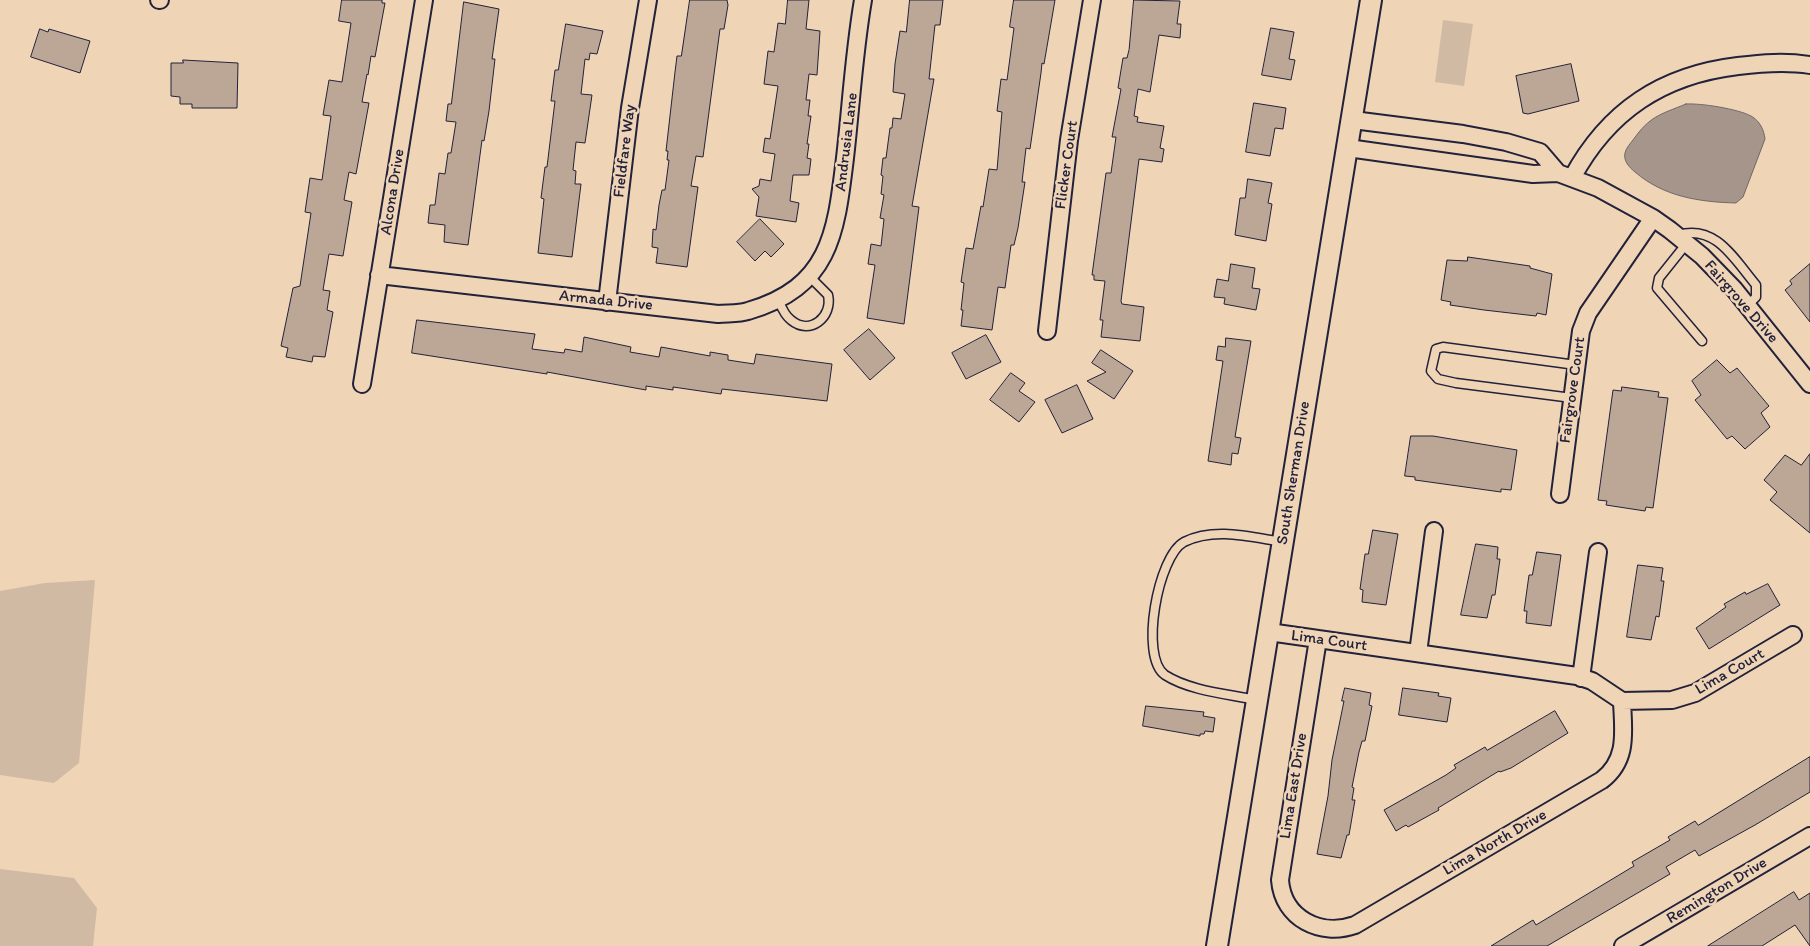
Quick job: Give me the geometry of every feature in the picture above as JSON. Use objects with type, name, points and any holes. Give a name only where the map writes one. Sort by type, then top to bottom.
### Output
[{"type":"street","name":"Alcona Drive","points":[[362,384],[424,0]]},
{"type":"street","name":"Fieldfare Way","points":[[607,302],[630,108],[648,0]]},
{"type":"street","name":"Andrusia Lane","points":[[778,299],[792,291],[809,276],[827,249],[838,218],[863,0]]},
{"type":"street","name":"Flicker Court","points":[[1047,331],[1066,160],[1092,0]]},
{"type":"street","name":"South Sherman Drive","points":[[1217,946],[1353,120],[1371,0]]},
{"type":"street","points":[[1565,176],[1604,130],[1624,111],[1655,90],[1690,75],[1725,68],[1771,63],[1810,65]]},
{"type":"street","name":"Fairgrove Drive","points":[[1353,120],[1463,134],[1506,142],[1540,152],[1565,176]]},
{"type":"street","name":"Fairgrove Drive","points":[[1348,148],[1533,174],[1565,176],[1598,188],[1653,218],[1682,239],[1723,277],[1810,384]]},
{"type":"street","name":"Fairgrove Court","points":[[1560,494],[1581,331],[1588,313],[1653,218]]},
{"type":"street","name":"Armada Drive","points":[[379,275],[718,314],[748,311],[778,299]]},
{"type":"street","points":[[1418,653],[1434,530]]},
{"type":"street","points":[[1581,678],[1598,552]]},
{"type":"street","name":"Lima Court","points":[[1269,632],[1581,678],[1592,681],[1622,700],[1672,700],[1695,693],[1793,635]]},
{"type":"street","name":"Lima East Drive","points":[[1308,924],[1292,911],[1285,899],[1281,887],[1280,873],[1318,639]]},
{"type":"street","name":"Lima North Drive","points":[[1308,924],[1329,930],[1355,925],[1602,780],[1617,765],[1622,750],[1622,700]]},
{"type":"street","name":"Remington Drive","points":[[1623,946],[1810,836]]},
{"type":"lane","points":[[1702,341],[1657,288],[1659,278],[1682,239],[1690,231],[1699,232],[1717,240],[1756,285],[1756,297],[1747,306]]},
{"type":"lane","points":[[778,299],[786,315],[792,321],[808,327],[817,323],[826,315],[829,301],[826,290],[809,276]]},
{"type":"lane","points":[[1572,398],[1438,379],[1431,371],[1433,353],[1436,349],[1443,347],[1576,365]]},
{"type":"lane","points":[[1258,700],[1186,684],[1164,674],[1151,646],[1159,589],[1174,552],[1183,543],[1203,536],[1230,534],[1284,542]]},
{"type":"shaded area","points":[[1443,20],[1473,24],[1464,86],[1435,82]]},
{"type":"shaded area","points":[[1686,104],[1737,111],[1751,116],[1761,126],[1765,139],[1743,197],[1736,203],[1709,201],[1670,193],[1646,180],[1633,170],[1626,161],[1626,149],[1650,121]]},
{"type":"shaded area","points":[[95,580],[79,763],[54,783],[0,775],[0,591],[45,583]]},
{"type":"shaded area","points":[[0,869],[74,878],[97,908],[93,946],[0,946]]},
{"type":"building","points":[[342,0],[382,0],[382,3],[385,3],[375,57],[371,56],[362,102],[369,103],[356,174],[349,172],[344,200],[352,202],[343,256],[329,254],[323,290],[330,291],[327,310],[333,312],[325,357],[313,356],[312,362],[286,357],[288,348],[281,346],[293,288],[300,286],[311,213],[305,212],[310,178],[322,180],[331,116],[323,115],[329,80],[342,82],[351,23],[339,21]]},
{"type":"building","points":[[690,0],[727,0],[728,5],[724,29],[720,29],[703,157],[696,156],[691,186],[698,187],[687,267],[656,263],[658,248],[652,247],[653,229],[656,230],[659,205],[662,190],[665,190],[669,160],[667,160],[668,151],[666,151],[677,56],[681,56]]},
{"type":"building","points":[[788,0],[809,0],[806,29],[820,31],[817,75],[809,74],[806,100],[810,100],[808,116],[811,116],[807,144],[809,144],[807,158],[811,159],[809,175],[793,175],[790,201],[799,203],[796,222],[756,216],[759,197],[752,189],[759,186],[760,179],[771,181],[775,154],[763,152],[765,138],[770,139],[778,86],[764,84],[768,51],[774,52],[778,23],[785,24]]},
{"type":"building","points":[[910,0],[943,0],[940,25],[935,25],[929,79],[934,79],[912,206],[919,207],[904,324],[867,318],[875,265],[868,264],[871,244],[881,246],[884,219],[880,218],[884,195],[881,194],[883,158],[886,158],[893,118],[901,119],[905,94],[893,92],[895,64],[900,31],[906,32]]},
{"type":"building","points":[[1014,0],[1055,0],[1044,64],[1042,63],[1030,149],[1026,148],[1022,182],[1025,182],[1018,228],[1014,245],[1011,245],[1005,288],[998,287],[992,330],[961,326],[964,283],[961,282],[966,248],[973,249],[981,206],[983,207],[989,169],[997,170],[1002,112],[997,111],[1001,79],[1007,80],[1014,28],[1010,27]]},
{"type":"building","points":[[1134,0],[1180,1],[1177,24],[1181,24],[1180,38],[1159,35],[1150,92],[1138,89],[1134,116],[1138,117],[1137,122],[1164,126],[1160,148],[1164,149],[1162,162],[1139,159],[1121,301],[1122,304],[1144,307],[1140,341],[1101,337],[1103,320],[1100,320],[1105,281],[1094,280],[1094,275],[1092,275],[1106,173],[1111,173],[1116,137],[1112,137],[1121,89],[1118,88],[1123,58],[1127,58],[1129,50]]},
{"type":"building","points":[[464,2],[499,9],[492,59],[495,59],[489,111],[484,141],[482,140],[468,245],[444,242],[445,225],[428,223],[430,205],[435,205],[439,173],[445,174],[448,153],[451,153],[456,122],[446,121],[448,104],[451,104]]},
{"type":"building","points":[[566,24],[603,31],[597,54],[590,53],[589,60],[585,59],[581,94],[592,95],[585,143],[576,142],[573,170],[576,171],[575,184],[581,184],[572,257],[538,253],[544,199],[541,198],[545,167],[547,167],[555,101],[551,101],[555,70],[558,70]]},
{"type":"building","points":[[1271,28],[1294,32],[1289,59],[1295,60],[1291,80],[1262,75]]},
{"type":"building","points":[[40,29],[48,32],[49,29],[90,41],[80,73],[31,57]]},
{"type":"building","points":[[183,60],[238,63],[237,108],[192,108],[192,104],[180,104],[180,97],[171,96],[171,63],[183,63]]},
{"type":"building","points":[[1571,64],[1579,101],[1528,114],[1523,113],[1516,76]]},
{"type":"building","points":[[1254,103],[1286,108],[1283,129],[1275,128],[1270,156],[1246,152]]},
{"type":"building","points":[[1248,179],[1272,183],[1268,203],[1272,204],[1266,241],[1235,235],[1240,198],[1245,198]]},
{"type":"building","points":[[760,219],[784,244],[771,257],[765,251],[755,261],[737,242]]},
{"type":"building","points":[[1468,257],[1530,266],[1530,268],[1552,274],[1546,315],[1537,313],[1536,316],[1484,310],[1450,305],[1451,302],[1441,300],[1447,260],[1467,261]]},
{"type":"building","points":[[1231,264],[1255,268],[1252,288],[1260,289],[1256,310],[1224,304],[1225,298],[1214,297],[1217,279],[1228,281]]},
{"type":"building","points":[[1810,264],[1810,322],[1785,290],[1792,284],[1790,281]]},
{"type":"building","points":[[417,320],[535,334],[532,349],[564,353],[565,349],[582,352],[584,337],[631,347],[630,352],[659,357],[661,347],[710,356],[710,352],[728,355],[728,360],[754,364],[756,354],[832,364],[827,401],[722,389],[721,394],[673,387],[673,390],[646,386],[646,390],[547,372],[547,374],[412,353]]},
{"type":"building","points":[[869,329],[895,358],[870,380],[844,350]]},
{"type":"building","points":[[986,335],[1001,362],[966,379],[952,353]]},
{"type":"building","points":[[1226,338],[1251,341],[1235,437],[1241,438],[1238,454],[1232,453],[1231,465],[1208,461],[1223,361],[1216,360],[1218,346],[1225,347]]},
{"type":"building","points":[[1101,350],[1133,371],[1114,399],[1087,381],[1106,372],[1092,363]]},
{"type":"building","points":[[1717,360],[1730,373],[1737,368],[1769,406],[1761,413],[1770,427],[1745,449],[1732,436],[1727,439],[1695,400],[1701,395],[1692,381]]},
{"type":"building","points":[[1011,373],[1025,383],[1019,391],[1035,402],[1019,422],[990,400]]},
{"type":"building","points":[[1077,385],[1093,419],[1062,433],[1045,400]]},
{"type":"building","points":[[1622,387],[1659,392],[1658,397],[1668,398],[1653,508],[1646,507],[1645,511],[1606,505],[1607,501],[1598,500],[1613,390],[1621,391]]},
{"type":"building","points":[[1411,436],[1433,436],[1517,450],[1511,490],[1501,489],[1501,492],[1415,480],[1415,477],[1405,476]]},
{"type":"building","points":[[1810,454],[1810,533],[1770,500],[1777,492],[1764,480],[1785,455],[1801,465]]},
{"type":"building","points":[[1373,530],[1398,534],[1386,605],[1362,602],[1363,590],[1360,589],[1365,554],[1368,554]]},
{"type":"building","points":[[1476,544],[1498,547],[1497,559],[1500,559],[1495,595],[1492,595],[1487,618],[1461,615]]},
{"type":"building","points":[[1537,552],[1561,555],[1551,626],[1526,623],[1527,611],[1524,611],[1529,575],[1532,575]]},
{"type":"building","points":[[1638,565],[1663,568],[1661,581],[1664,581],[1659,617],[1656,616],[1651,640],[1627,637]]},
{"type":"building","points":[[1768,584],[1780,605],[1709,649],[1696,628],[1726,607],[1724,604],[1745,592],[1746,594]]},
{"type":"building","points":[[1345,688],[1371,693],[1369,705],[1372,706],[1365,741],[1362,741],[1359,752],[1352,787],[1354,788],[1352,800],[1355,800],[1349,835],[1347,835],[1341,858],[1317,854]]},
{"type":"building","points":[[1403,688],[1439,693],[1438,696],[1451,698],[1447,722],[1399,715]]},
{"type":"building","points":[[1146,706],[1204,712],[1203,716],[1215,718],[1213,732],[1205,731],[1200,736],[1143,726]]},
{"type":"building","points":[[1555,711],[1568,733],[1511,768],[1499,771],[1438,808],[1439,810],[1408,827],[1406,825],[1396,831],[1384,810],[1446,775],[1456,768],[1454,765],[1485,747],[1487,750]]},
{"type":"building","points":[[1810,757],[1810,792],[1755,825],[1699,856],[1695,850],[1666,867],[1670,874],[1547,946],[1491,946],[1533,920],[1536,925],[1634,866],[1632,862],[1670,840],[1668,837],[1695,821],[1698,825]]},
{"type":"building","points":[[1794,892],[1799,900],[1810,893],[1810,946],[1795,925],[1762,946],[1708,946]]}]
